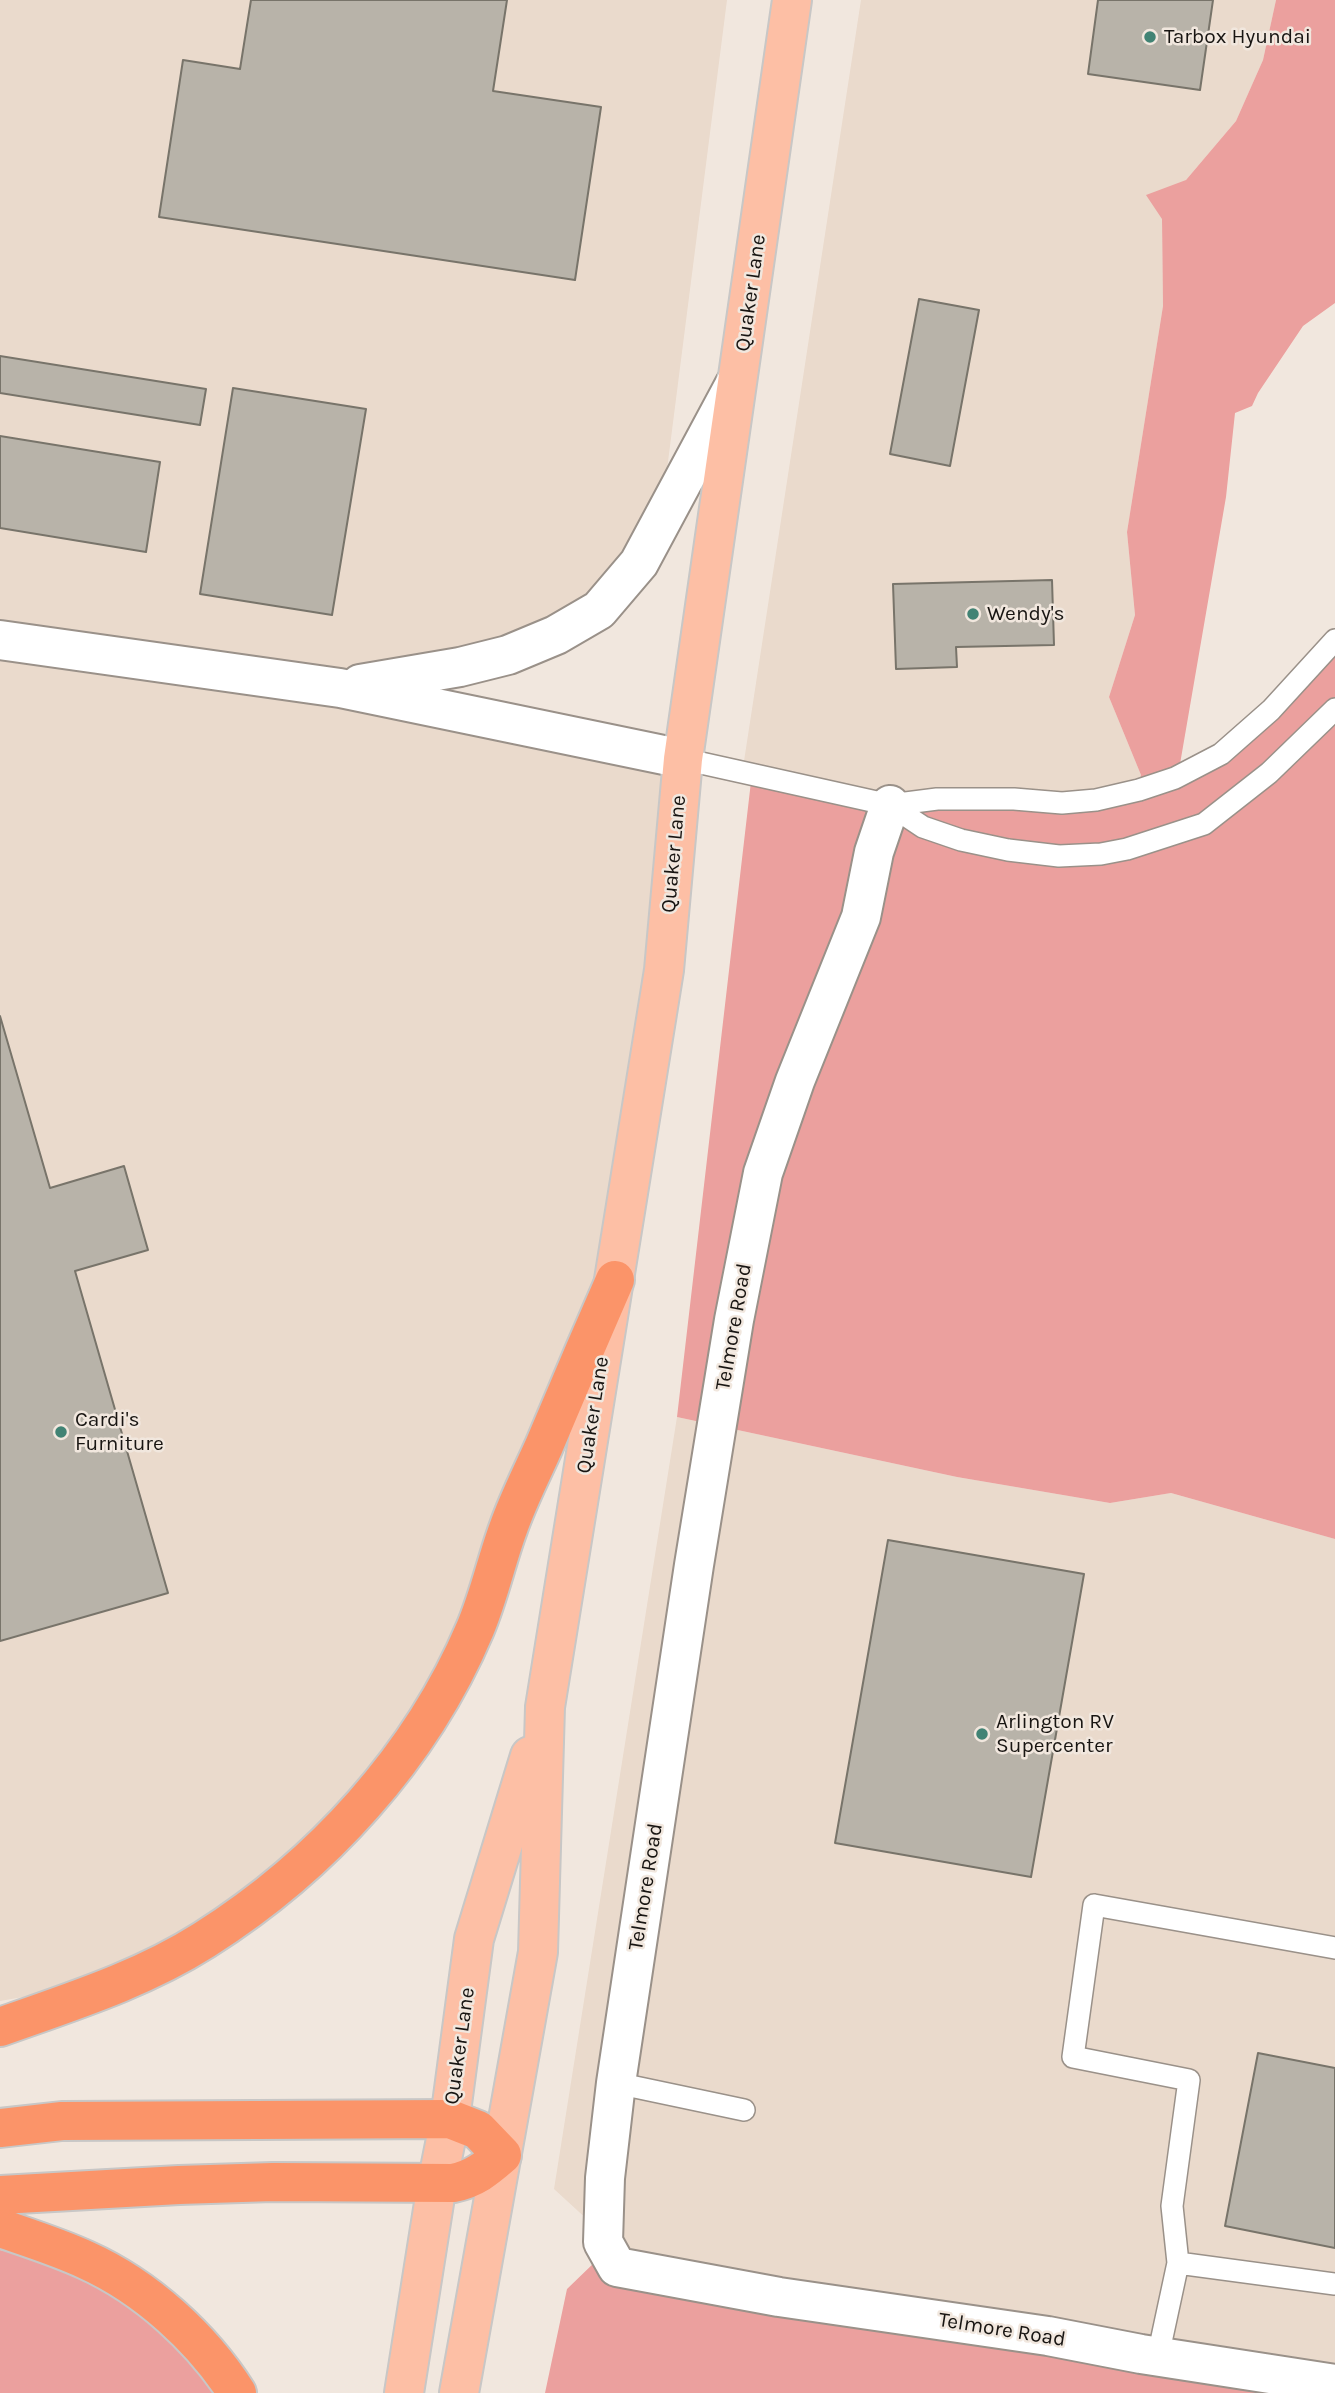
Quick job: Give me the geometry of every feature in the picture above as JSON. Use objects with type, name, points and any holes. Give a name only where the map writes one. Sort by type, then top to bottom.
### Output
[{"type":"highway","points":[[0,2026],[105,1990],[151,1969],[203,1940],[294,1874],[334,1837],[370,1798],[427,1719],[453,1676],[492,1585],[508,1528],[615,1280]]},
{"type":"highway","points":[[0,2128],[62,2121],[450,2119],[478,2130],[502,2155],[484,2172],[469,2180],[437,2184],[273,2182],[0,2195]]},
{"type":"highway","points":[[0,2228],[87,2260],[125,2281],[195,2339],[237,2393]]},
{"type":"main road","name":"Quaker Lane","points":[[404,2393],[450,2119],[474,1940],[545,1707],[615,1280],[664,970],[682,759],[792,0]]},
{"type":"main road","name":"Quaker Lane","points":[[459,2393],[538,1952],[545,1707]]},
{"type":"street","points":[[340,688],[460,667],[509,655],[556,635],[599,610],[639,563],[739,376]]},
{"type":"street","points":[[0,640],[340,688],[682,759]]},
{"type":"street","name":"Telmore Road","points":[[890,805],[874,852],[861,917],[795,1081],[763,1173],[734,1320],[701,1519],[615,2083],[604,2178],[603,2242],[617,2267],[779,2297],[1048,2336],[1335,2384]]},
{"type":"lane","points":[[682,759],[890,805],[937,799],[1014,799],[1062,803],[1096,800],[1175,778],[1221,754],[1270,710],[1335,640]]},
{"type":"lane","points":[[890,805],[923,827],[961,840],[1008,850],[1059,856],[1101,854],[1127,849],[1204,824],[1269,773],[1335,709]]},
{"type":"lane","points":[[1158,2356],[1178,2263],[1172,2206],[1189,2080],[1073,2057],[1094,1905],[1335,1948]]},
{"type":"lane","points":[[615,2083],[744,2110]]},
{"type":"lane","points":[[1178,2263],[1335,2284]]},
{"type":"shaded area","points":[[0,0],[727,0],[659,532],[576,631],[354,676],[682,757],[583,1369],[396,1759],[270,1893],[81,1987],[0,2001]]},
{"type":"shaded area","points":[[861,0],[1276,0],[1263,60],[1236,121],[1186,180],[1162,219],[1163,306],[1127,532],[1135,615],[1109,697],[1141,775],[1139,782],[1072,800],[900,799],[752,773],[744,761]]},
{"type":"shaded area","points":[[1276,0],[1335,0],[1335,303],[1303,326],[1252,406],[1235,413],[1226,497],[1180,764],[1225,745],[1335,634],[1335,1539],[1171,1493],[1110,1503],[957,1477],[677,1417],[752,773],[898,804],[1072,800],[1139,782],[1141,775],[1109,697],[1135,615],[1127,532],[1163,306],[1162,219],[1146,195],[1186,180],[1236,121],[1263,60]]},
{"type":"shaded area","points":[[677,1417],[957,1477],[1110,1503],[1171,1493],[1335,1539],[1335,2382],[631,2270],[602,2233],[554,2189]]},
{"type":"shaded area","points":[[0,2250],[76,2268],[136,2297],[221,2393],[0,2393]]},
{"type":"shaded area","points":[[596,2261],[1335,2393],[545,2393],[567,2289]]},
{"type":"building","points":[[251,0],[507,0],[493,91],[601,107],[575,280],[159,217],[183,60],[240,69]]},
{"type":"building","name":"Tarbox Hyundai","points":[[1098,0],[1213,0],[1200,90],[1088,74]]},
{"type":"building","points":[[919,299],[979,310],[950,466],[890,454]]},
{"type":"building","points":[[0,356],[206,389],[200,425],[0,393]]},
{"type":"building","points":[[233,388],[366,409],[332,615],[200,594]]},
{"type":"building","points":[[0,436],[160,462],[146,552],[0,528]]},
{"type":"building","name":"Wendy's","points":[[1052,580],[1054,645],[956,647],[957,667],[896,669],[893,584]]},
{"type":"building","name":"Cardi's Furniture","points":[[0,1016],[50,1188],[124,1166],[148,1250],[75,1271],[168,1593],[0,1641]]},
{"type":"building","points":[[888,1540],[1084,1574],[1031,1877],[835,1843]]},
{"type":"building","points":[[1258,2053],[1335,2068],[1335,2248],[1225,2226]]},
{"type":"place","name":"Tarbox Hyundai","points":[[1150,37]]},
{"type":"place","name":"Wendy's","points":[[973,614]]},
{"type":"place","name":"Cardi's Furniture","points":[[61,1432]]},
{"type":"place","name":"Arlington RV Supercenter","points":[[982,1734]]}]
